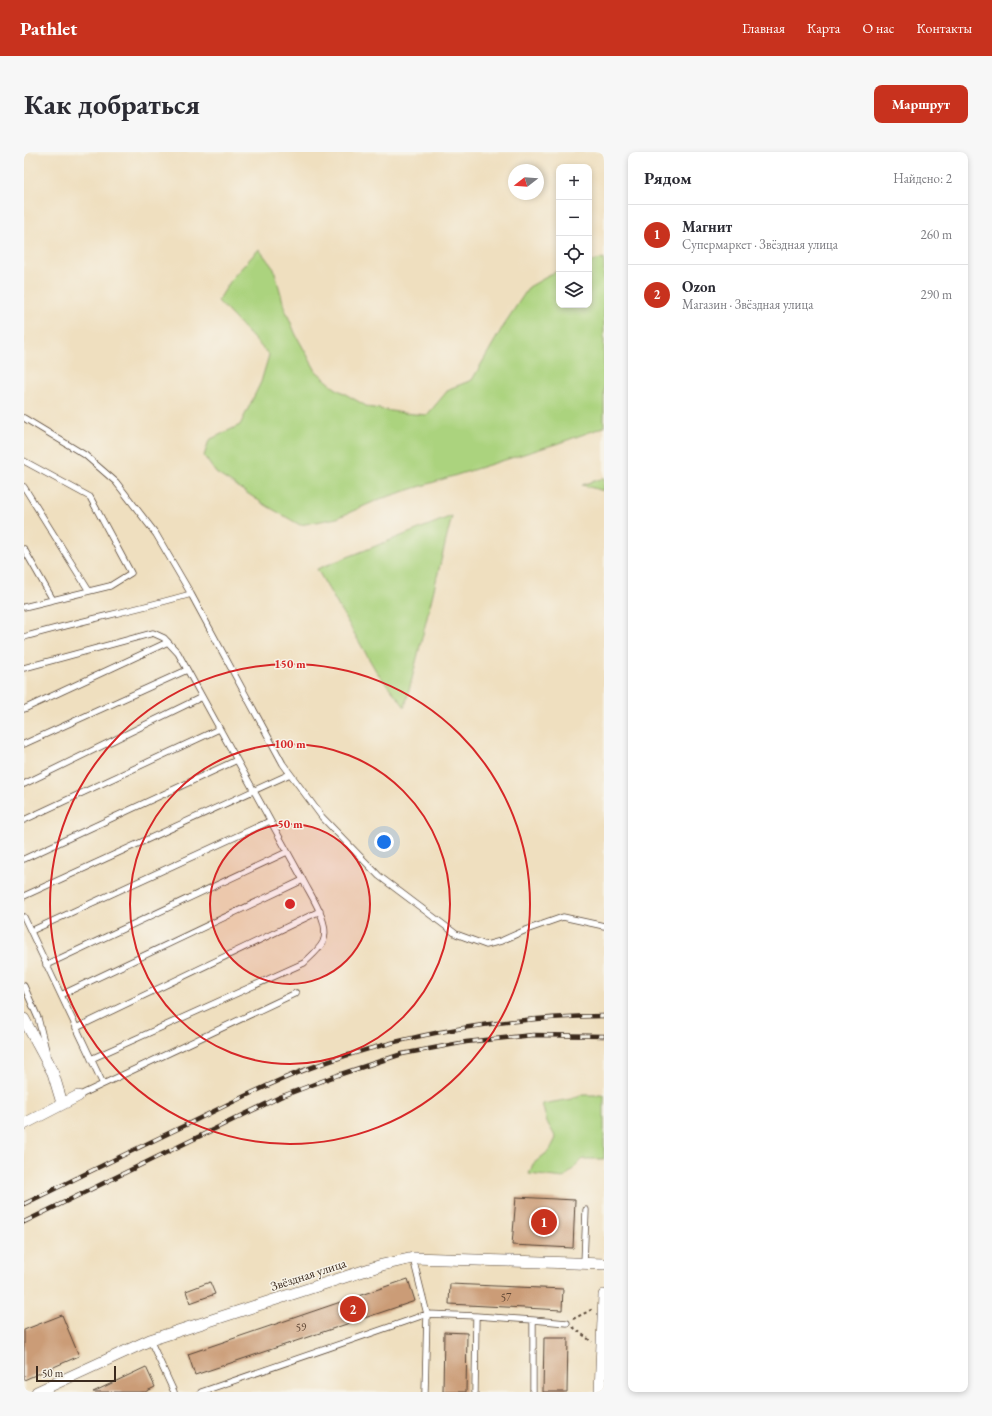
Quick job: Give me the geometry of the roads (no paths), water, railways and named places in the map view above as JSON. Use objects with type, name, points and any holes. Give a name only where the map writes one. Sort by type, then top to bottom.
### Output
[{"type":"street","points":[[24,1019],[53,1073],[62,1103]]},
{"type":"street","points":[[24,1124],[78,1096]]},
{"type":"street","name":"Звёздная улица","points":[[37,1392],[150,1340],[382,1265],[413,1258],[604,1264]]},
{"type":"street","points":[[600,1392],[604,1295]]},
{"type":"lane","points":[[24,418],[85,455],[116,482],[156,534],[191,594],[283,764],[322,817],[379,876],[456,934],[486,945],[501,941],[526,930],[563,917],[604,926]]},
{"type":"lane","points":[[24,607],[110,586],[131,573],[90,497],[25,463]]},
{"type":"lane","points":[[24,487],[89,591]]},
{"type":"lane","points":[[24,549],[53,600]]},
{"type":"lane","points":[[24,637],[58,627],[158,604],[191,594]]},
{"type":"lane","points":[[24,668],[153,633],[164,638],[178,653],[303,880],[320,911],[326,933],[322,944],[304,963],[91,1059]]},
{"type":"lane","points":[[24,709],[168,642]]},
{"type":"lane","points":[[24,744],[187,670]]},
{"type":"lane","points":[[24,784],[202,697]]},
{"type":"lane","points":[[24,820],[219,729]]},
{"type":"lane","points":[[24,859],[237,760]]},
{"type":"lane","points":[[24,896],[290,774]]},
{"type":"lane","points":[[31,931],[270,821]]},
{"type":"lane","points":[[46,965],[287,852]]},
{"type":"lane","points":[[61,995],[303,880]]},
{"type":"lane","points":[[76,1028],[320,911]]},
{"type":"lane","points":[[24,917],[103,1084]]},
{"type":"lane","points":[[24,986],[38,1018],[53,1073]]},
{"type":"lane","points":[[78,1096],[296,993]]},
{"type":"lane","points":[[584,1264],[586,1210]]},
{"type":"lane","points":[[413,1258],[427,1314],[426,1392]]},
{"type":"lane","points":[[201,1392],[208,1391],[427,1314],[567,1322]]},
{"type":"lane","points":[[475,1392],[476,1316]]},
{"type":"lane","points":[[533,1320],[533,1392]]},
{"type":"lane","points":[[150,1340],[174,1392]]},
{"type":"railway","points":[[24,1204],[255,1091],[324,1063],[392,1043],[462,1028],[533,1019],[604,1016]]},
{"type":"railway","points":[[24,1222],[280,1097],[338,1075],[402,1054],[466,1042],[533,1035],[604,1036]]},
{"type":"place","name":"Магнит","points":[[544,1222]]},
{"type":"place","name":"Ozon","points":[[353,1309]]}]
